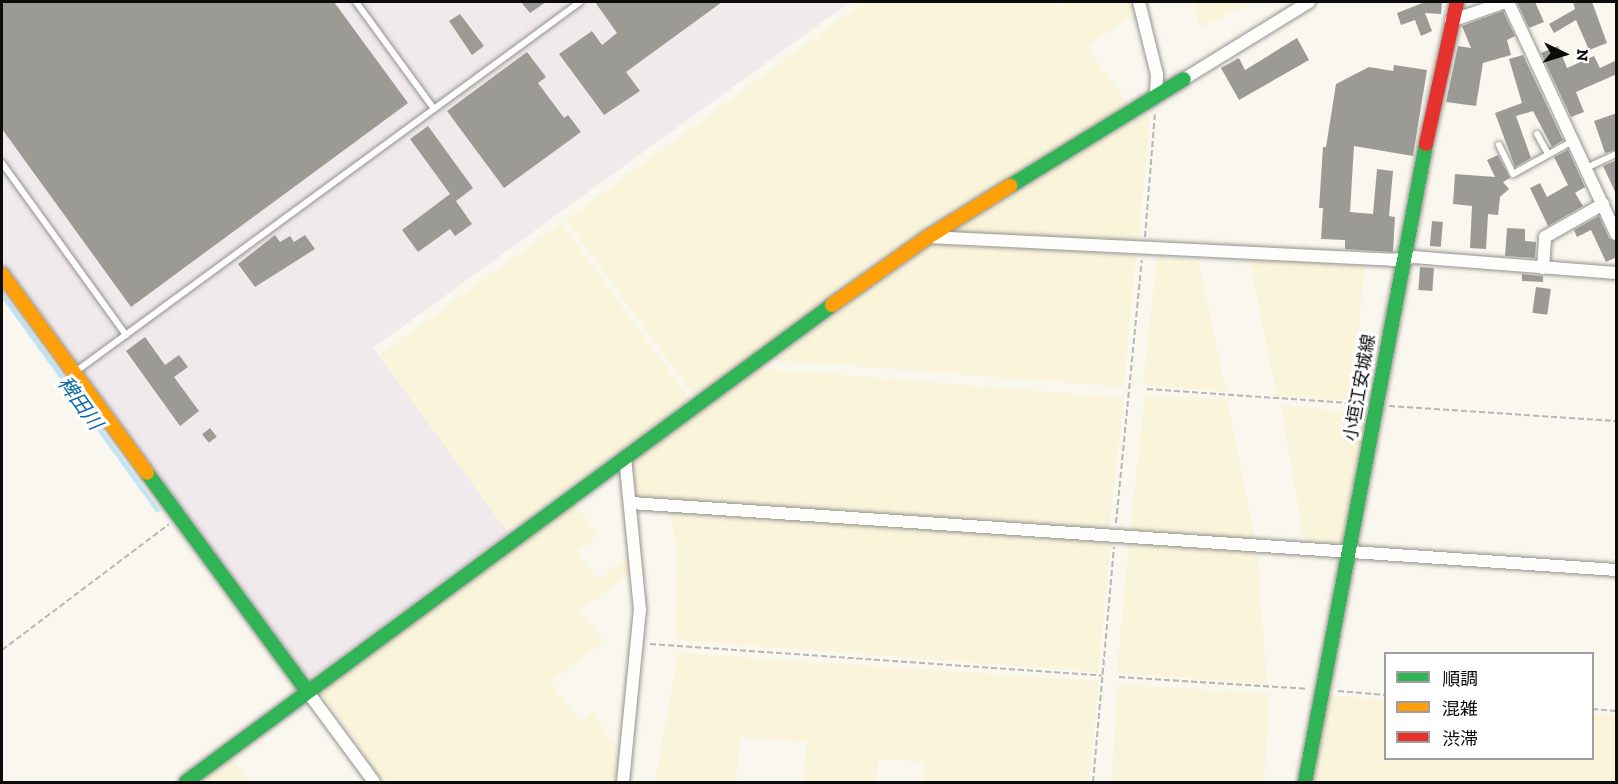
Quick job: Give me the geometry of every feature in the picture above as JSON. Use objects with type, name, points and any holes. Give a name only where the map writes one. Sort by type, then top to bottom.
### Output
[{"type":"street","points":[[1139,2],[1157,75],[1154,98]]},
{"type":"street","points":[[186,783],[928,237],[1154,98],[1295,5],[1309,2]]},
{"type":"street","name":"小垣江安城線","points":[[1305,783],[1320,690],[1402,258],[1451,21],[1457,2]]},
{"type":"street","points":[[1451,21],[1506,2],[1617,234]]},
{"type":"street","points":[[1543,268],[1545,237],[1603,204]]},
{"type":"street","points":[[928,237],[1144,249],[1402,258],[1617,273]]},
{"type":"street","points":[[2,274],[374,783]]},
{"type":"street","points":[[623,783],[640,610],[625,458]]},
{"type":"street","points":[[631,503],[1617,570]]},
{"type":"lane","points":[[356,2],[434,109]]},
{"type":"lane","points":[[75,373],[580,2]]},
{"type":"lane","points":[[1537,134],[1548,154]]},
{"type":"lane","points":[[1499,145],[1513,174],[1573,141]]},
{"type":"lane","points":[[1586,168],[1614,155]]},
{"type":"lane","points":[[2,164],[126,335]]},
{"type":"path","points":[[1093,783],[1156,116],[1154,98]]},
{"type":"path","points":[[2,650],[179,517]]},
{"type":"path","points":[[638,643],[1102,676]]},
{"type":"path","points":[[1119,677],[1384,695]]},
{"type":"path","points":[[1594,709],[1617,711]]},
{"type":"shaded area","points":[[2,2],[850,2],[373,348],[509,532],[313,676],[304,673],[2,261]]},
{"type":"shaded area","points":[[863,2],[1054,2],[1058,7],[1066,2],[1132,2],[1135,14],[1086,47],[1128,104],[694,395],[566,220]]},
{"type":"shaded area","points":[[1195,2],[1253,2],[1200,28]]},
{"type":"shaded area","points":[[1144,115],[1150,118],[1138,243],[951,234]]},
{"type":"shaded area","points":[[561,223],[689,399],[507,532],[379,355]]},
{"type":"shaded area","points":[[932,243],[1136,255],[1124,387],[774,360]]},
{"type":"shaded area","points":[[1157,258],[1198,259],[1226,391],[1143,385]]},
{"type":"shaded area","points":[[1249,258],[1364,265],[1353,400],[1277,397]]},
{"type":"shaded area","points":[[759,368],[1124,398],[1109,529],[635,499],[630,463]]},
{"type":"shaded area","points":[[1145,396],[1227,399],[1255,540],[1130,531]]},
{"type":"shaded area","points":[[1281,405],[1366,414],[1341,546],[1305,545]]},
{"type":"shaded area","points":[[574,504],[599,535],[577,552],[598,580],[631,554],[632,573],[580,610],[604,641],[550,682],[581,722],[593,714],[619,749],[616,782],[383,782],[321,692]]},
{"type":"shaded area","points":[[670,510],[1111,542],[1098,672],[676,640],[677,553]]},
{"type":"shaded area","points":[[1129,542],[1257,550],[1267,684],[1117,673]]},
{"type":"shaded area","points":[[678,653],[1099,681],[1089,782],[923,782],[926,762],[879,759],[876,782],[803,782],[807,742],[740,737],[736,782],[655,782]]},
{"type":"shaded area","points":[[1117,685],[1269,693],[1264,782],[1112,782]]},
{"type":"shaded area","points":[[1327,695],[1384,700],[1384,760],[1594,760],[1594,714],[1616,716],[1616,782],[1313,782]]},
{"type":"shaded area","points":[[232,758],[250,782],[199,782]]},
{"type":"building","points":[[2,2],[334,2],[408,103],[131,307],[2,129]]},
{"type":"building","points":[[521,2],[546,2],[530,13]]},
{"type":"building","points":[[595,2],[722,2],[626,72],[640,91],[604,115],[559,54],[592,31],[602,45],[617,33]]},
{"type":"building","points":[[1425,2],[1442,2],[1441,14],[1425,13],[1432,31],[1421,36],[1415,20],[1401,25],[1397,13]]},
{"type":"building","points":[[1517,2],[1535,2],[1544,22],[1529,28]]},
{"type":"building","points":[[1573,2],[1592,2],[1607,43],[1589,50],[1576,20],[1554,33],[1549,24],[1575,9]]},
{"type":"building","points":[[1503,11],[1515,36],[1507,40],[1511,55],[1483,63],[1476,106],[1446,102],[1458,46],[1471,48],[1462,26]]},
{"type":"building","points":[[460,14],[484,46],[472,55],[449,21]]},
{"type":"building","points":[[1297,38],[1309,60],[1239,100],[1221,68],[1239,58],[1245,70]]},
{"type":"building","points":[[1558,46],[1567,68],[1594,56],[1600,68],[1617,60],[1617,74],[1576,92],[1584,112],[1571,117],[1541,53]]},
{"type":"building","points":[[527,52],[546,77],[538,83],[564,118],[568,115],[581,132],[504,188],[447,111]]},
{"type":"building","points":[[1523,55],[1563,140],[1552,147],[1533,111],[1516,116],[1531,158],[1515,167],[1495,113],[1522,103],[1509,59]]},
{"type":"building","points":[[1394,65],[1427,70],[1413,156],[1354,146],[1350,212],[1373,214],[1377,169],[1393,171],[1389,216],[1395,217],[1393,252],[1345,249],[1345,240],[1321,239],[1323,208],[1319,208],[1323,147],[1326,147],[1336,84],[1369,67],[1393,71]]},
{"type":"building","points":[[1617,113],[1617,150],[1605,153],[1594,121]]},
{"type":"building","points":[[428,126],[473,188],[456,201],[472,224],[455,236],[450,229],[418,252],[402,230],[450,194],[410,139]]},
{"type":"building","points":[[1568,150],[1585,187],[1575,193],[1583,206],[1548,226],[1530,188],[1540,183],[1547,197],[1568,185],[1554,157]]},
{"type":"building","points":[[1498,155],[1510,178],[1503,182],[1509,189],[1500,197],[1498,215],[1488,214],[1486,249],[1470,248],[1472,206],[1453,204],[1455,174],[1495,177],[1487,160]]},
{"type":"building","points":[[1617,160],[1617,196],[1603,166]]},
{"type":"building","points":[[1599,216],[1609,238],[1617,242],[1617,257],[1606,262],[1591,230],[1577,237],[1574,230]]},
{"type":"building","points":[[1432,221],[1443,222],[1441,247],[1430,246]]},
{"type":"building","points":[[1507,228],[1525,229],[1525,241],[1536,242],[1535,258],[1505,256]]},
{"type":"building","points":[[275,235],[280,242],[290,236],[294,242],[305,235],[315,249],[255,287],[238,264]]},
{"type":"building","points":[[1420,267],[1434,268],[1432,291],[1418,290]]},
{"type":"building","points":[[1522,274],[1543,276],[1543,282],[1522,281]]},
{"type":"building","points":[[1536,287],[1551,289],[1547,315],[1532,313]]},
{"type":"building","points":[[145,337],[165,365],[179,355],[188,367],[174,377],[199,411],[180,426],[126,351]]},
{"type":"building","points":[[210,428],[217,437],[209,443],[202,434]]},
{"type":"waterway","name":"稗田川","points":[[2,295],[158,511]]},
{"type":"traffic: fast","points":[[1010,186],[1184,79]]},
{"type":"traffic: fast","points":[[1305,782],[1426,144]]},
{"type":"traffic: fast","points":[[186,782],[832,305]]},
{"type":"traffic: fast","points":[[147,473],[307,691]]},
{"type":"traffic: slow","points":[[832,305],[928,237],[1010,186]]},
{"type":"traffic: slow","points":[[2,274],[147,473]]},
{"type":"traffic: jam","points":[[1426,144],[1457,2]]}]
